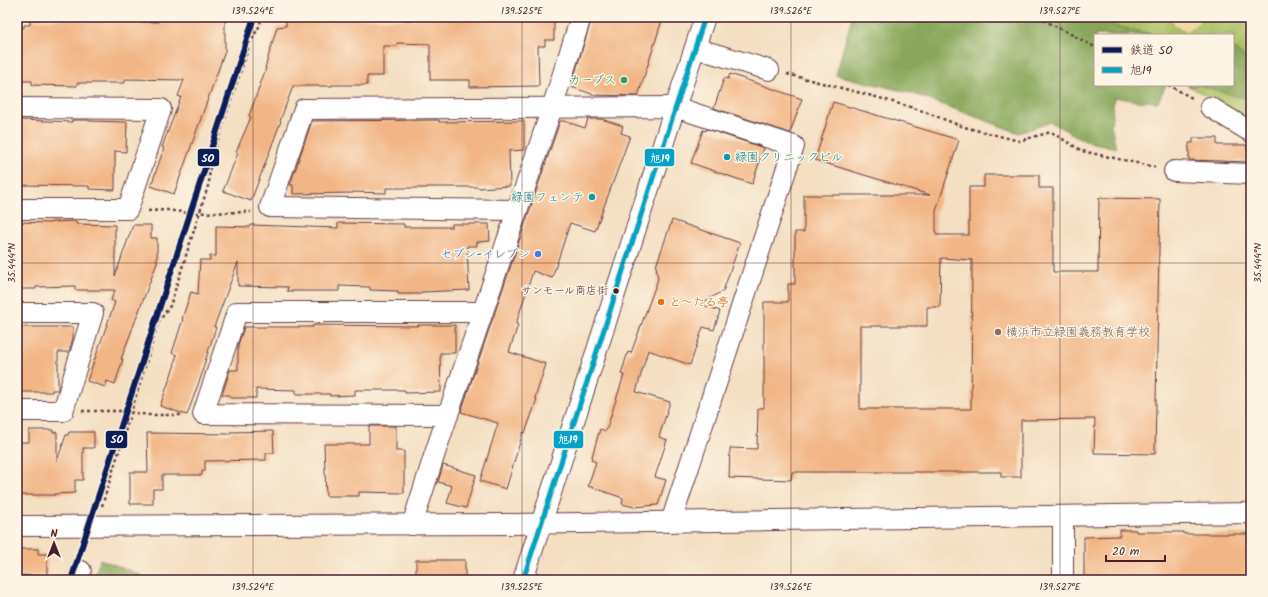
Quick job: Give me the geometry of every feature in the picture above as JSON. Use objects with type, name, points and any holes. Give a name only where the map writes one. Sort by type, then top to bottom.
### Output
[{"type":"street","points":[[412,525],[552,108],[581,17]]},
{"type":"street","points":[[523,580],[705,17]]},
{"type":"street","points":[[695,48],[776,71]]},
{"type":"street","points":[[517,210],[270,207],[304,109],[675,107],[794,146],[671,522]]},
{"type":"street","points":[[1210,107],[1251,132]]},
{"type":"street","points":[[17,108],[161,109],[128,209],[17,209]]},
{"type":"street","points":[[1174,171],[1251,174]]},
{"type":"street","points":[[448,415],[203,414],[237,312],[483,312]]},
{"type":"street","points":[[17,313],[93,313],[63,411],[17,412]]},
{"type":"street","points":[[17,526],[542,524],[1251,513]]},
{"type":"street","points":[[1063,516],[1063,580]]},
{"type":"path","points":[[102,506],[159,321],[170,306],[200,213],[209,182],[210,164],[250,43],[260,25],[261,17]]},
{"type":"path","points":[[1038,17],[1094,46]]},
{"type":"path","points":[[776,71],[876,97],[920,110],[964,127],[1019,141],[1051,132],[1082,151],[1174,171]]},
{"type":"path","points":[[1170,86],[1210,107]]},
{"type":"path","points":[[147,210],[167,210],[188,213],[249,212]]},
{"type":"path","points":[[81,411],[122,411],[149,415],[187,416]]},
{"type":"green space","points":[[852,17],[1096,17],[1114,26],[1152,34],[1094,34],[1094,86],[1166,86],[1158,102],[1136,101],[1114,97],[1111,125],[1116,148],[1085,141],[1051,122],[1019,133],[911,93],[836,75]]},
{"type":"green space","points":[[1055,17],[1251,17],[1251,121],[1189,86],[1234,86],[1234,34],[1094,35]]},
{"type":"green space","points":[[1234,49],[1251,63],[1251,100],[1202,86],[1234,86]]},
{"type":"green space","points":[[100,559],[141,575],[140,580],[93,580]]},
{"type":"sand","points":[[1148,17],[1204,17],[1187,32],[1179,29],[1169,19],[1153,20]]},
{"type":"building","points":[[592,17],[652,17],[662,20],[638,96],[595,95],[571,87]]},
{"type":"building","points":[[329,18],[518,20],[518,18],[554,18],[554,40],[545,40],[545,46],[538,46],[539,86],[470,87],[470,80],[430,80],[430,44],[397,43],[397,46],[383,46],[383,76],[367,76],[367,85],[293,86],[251,201],[223,191],[238,153],[236,152],[251,117],[249,116],[266,68],[277,27],[286,26],[286,21],[329,20]]},
{"type":"building","points":[[80,19],[80,21],[158,22],[158,19],[225,19],[225,51],[174,194],[151,186],[164,148],[162,147],[181,97],[178,96],[184,80],[125,79],[125,83],[77,83],[77,86],[32,85],[32,81],[20,81],[21,50],[17,50],[17,28],[24,28],[24,25],[30,25],[30,20]]},
{"type":"building","points":[[730,74],[802,99],[790,133],[714,108],[724,78],[728,79]]},
{"type":"building","points":[[833,102],[959,140],[936,211],[936,235],[969,235],[969,187],[984,187],[984,175],[1039,175],[1039,188],[1053,188],[1053,272],[1098,272],[1099,198],[1160,199],[1155,454],[1094,453],[1095,419],[1021,420],[1021,477],[1001,477],[1001,472],[792,472],[791,480],[729,478],[730,448],[757,449],[758,408],[764,408],[764,302],[788,302],[788,284],[795,284],[795,232],[804,232],[804,195],[930,195],[815,160]],"holes":[[[941,258],[972,260],[971,409],[860,409],[860,326],[927,326],[927,307],[940,307]]]},
{"type":"building","points":[[588,119],[601,119],[623,126],[621,133],[630,136],[595,231],[570,223],[552,278],[533,271],[516,324],[518,325],[509,352],[546,364],[535,398],[537,399],[525,433],[523,432],[506,489],[480,481],[498,423],[461,412],[560,121],[585,128]]},
{"type":"building","points":[[21,120],[72,122],[72,120],[89,120],[127,122],[126,152],[115,151],[115,190],[89,189],[89,186],[17,185],[17,129],[21,130]]},
{"type":"building","points":[[439,120],[439,122],[524,121],[524,150],[509,151],[510,186],[478,188],[386,188],[386,193],[353,192],[293,194],[293,185],[290,185],[312,121]]},
{"type":"building","name":"緑園クリニックビル","points":[[707,129],[764,148],[752,184],[691,163],[703,130],[706,131]]},
{"type":"building","points":[[1193,138],[1217,138],[1217,145],[1247,145],[1247,150],[1251,150],[1251,162],[1189,160],[1189,143],[1193,143]]},
{"type":"building","points":[[672,220],[740,243],[723,291],[700,304],[720,311],[714,330],[703,327],[690,365],[648,350],[636,392],[670,402],[659,437],[667,440],[655,477],[666,480],[658,505],[634,507],[622,504],[623,498],[588,486],[596,462],[591,460],[600,429],[606,431],[624,375],[621,374],[628,352],[631,353],[658,279],[656,266]]},
{"type":"building","points":[[76,221],[76,224],[115,225],[115,276],[133,225],[151,225],[151,238],[157,238],[157,263],[121,359],[123,359],[115,384],[107,381],[105,387],[87,381],[115,302],[111,300],[115,290],[75,290],[75,286],[20,289],[20,282],[17,282],[17,222],[51,223]]},
{"type":"building","points":[[338,223],[404,224],[404,227],[452,227],[452,224],[489,224],[490,241],[477,242],[477,246],[467,246],[469,290],[421,292],[421,294],[398,294],[398,291],[370,290],[370,287],[339,286],[339,291],[287,291],[288,287],[238,286],[238,262],[214,327],[216,327],[203,371],[187,415],[160,406],[175,364],[177,355],[172,353],[191,292],[198,294],[200,260],[210,260],[210,256],[216,256],[216,226],[250,227],[251,225],[338,228]]},
{"type":"building","points":[[313,325],[455,325],[455,353],[440,353],[441,392],[405,393],[405,390],[355,390],[355,395],[330,396],[330,394],[296,394],[296,390],[256,389],[256,398],[230,398],[230,395],[222,395],[230,370],[238,370],[238,345],[244,327],[313,327]]},
{"type":"building","points":[[17,327],[73,327],[73,338],[69,352],[58,352],[58,390],[52,390],[52,392],[18,392],[19,352],[17,352]]},
{"type":"building","points":[[369,426],[396,426],[396,451],[404,451],[404,493],[359,492],[359,496],[326,496],[324,444],[369,444]]},
{"type":"building","points":[[29,430],[53,430],[53,433],[57,432],[57,461],[66,435],[68,435],[69,432],[94,432],[94,448],[83,448],[83,480],[75,480],[75,493],[55,495],[17,495],[17,468],[20,468],[20,442],[29,442]]},
{"type":"building","points":[[273,431],[274,453],[266,453],[266,460],[205,461],[205,471],[202,471],[202,475],[162,475],[162,489],[153,489],[153,504],[130,504],[130,472],[148,472],[147,433],[230,434],[230,432]]},
{"type":"building","points":[[443,465],[476,475],[466,508],[447,503],[452,486],[438,482]]},
{"type":"building","points":[[1120,530],[1136,530],[1136,532],[1184,532],[1184,534],[1251,534],[1251,580],[1084,580],[1084,537],[1120,536]]},
{"type":"building","points":[[19,549],[38,549],[38,554],[47,554],[47,576],[18,575]]},
{"type":"building","points":[[416,560],[465,560],[465,580],[416,580]]},
{"type":"rail line","name":"SO","points":[[71,580],[254,17]]},
{"type":"transit line","name":"旭19","points":[[523,580],[705,17]]},
{"type":"place","name":"カーブス","points":[[624,80]]},
{"type":"place","name":"緑園クリニックビル","points":[[727,157]]},
{"type":"place","name":"緑園フェンテ","points":[[592,197]]},
{"type":"place","name":"セブン-イレブン","points":[[538,254]]},
{"type":"place","name":"サンモール商店街","points":[[616,291]]},
{"type":"place","name":"と～たる亭","points":[[661,302]]},
{"type":"place","name":"横浜市立緑園義務教育学校","points":[[998,332]]}]
